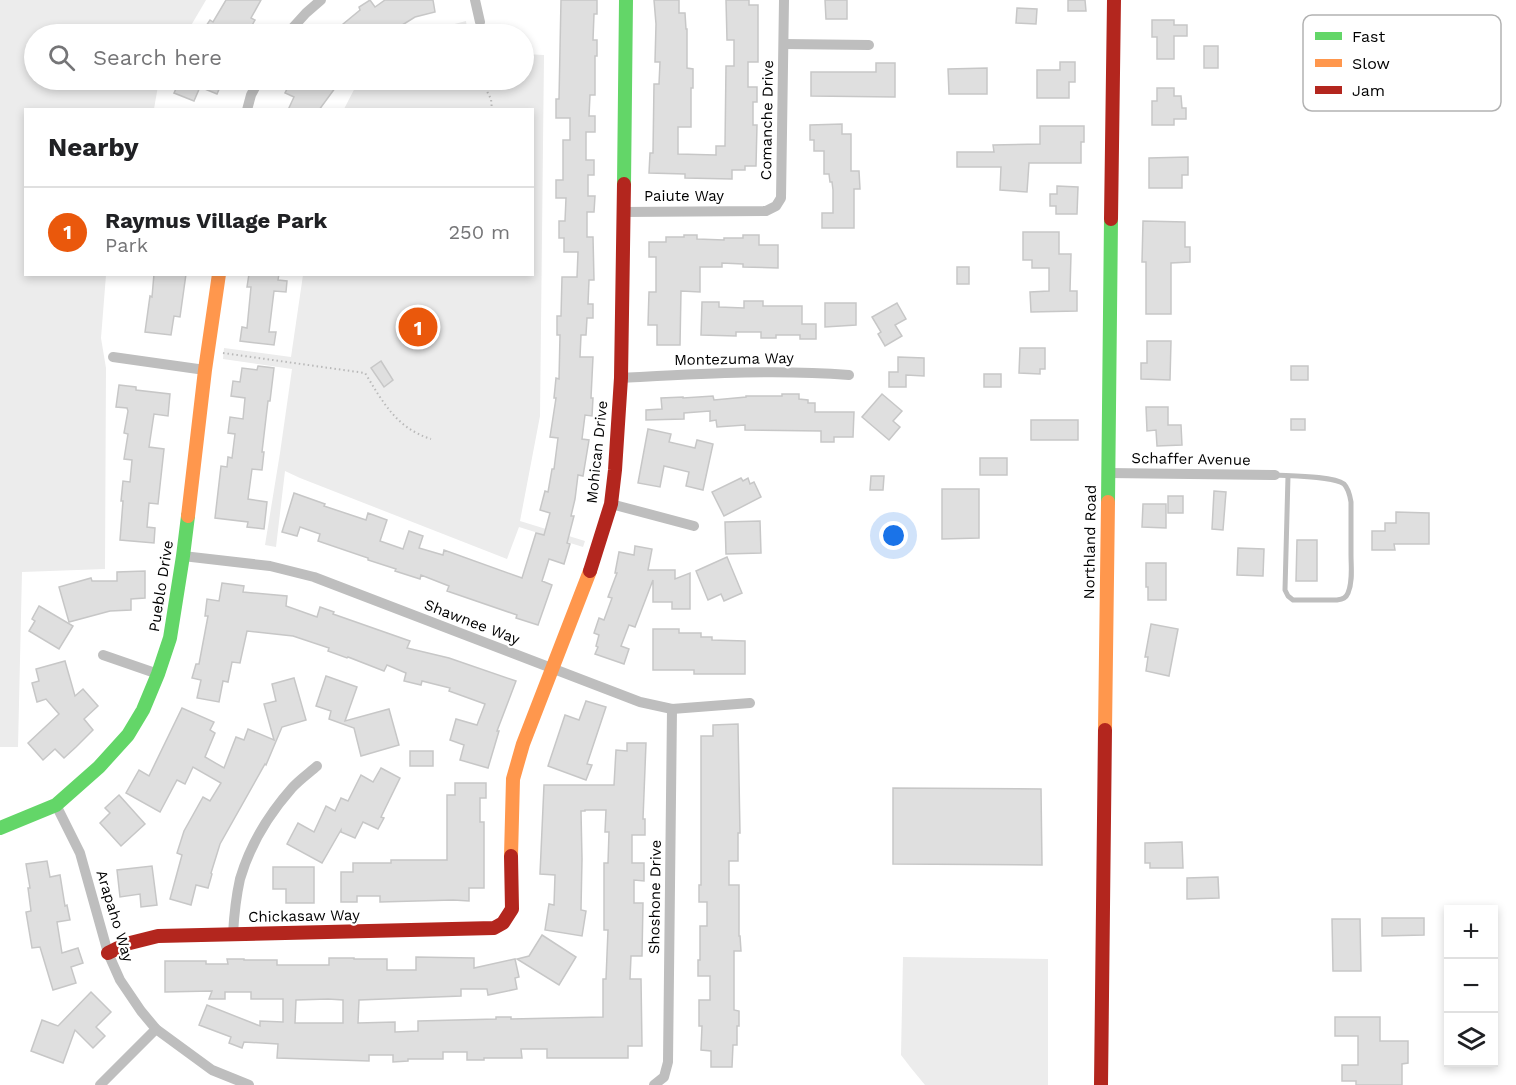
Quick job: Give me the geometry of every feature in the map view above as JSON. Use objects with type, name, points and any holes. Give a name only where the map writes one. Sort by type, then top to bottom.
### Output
[{"type":"street","points":[[296,24],[321,0]]},
{"type":"street","points":[[475,0],[480,22]]},
{"type":"street","name":"Mohican Drive","points":[[503,924],[512,909],[513,779],[523,744],[587,580],[611,504],[621,378],[626,0]]},
{"type":"street","name":"Comanche Drive","points":[[745,211],[766,211],[776,206],[781,198],[784,0]]},
{"type":"street","name":"Northland Road","points":[[1101,1085],[1114,0]]},
{"type":"street","points":[[784,44],[869,45]]},
{"type":"street","points":[[248,108],[255,90]]},
{"type":"street","name":"Paiute Way","points":[[623,212],[745,211]]},
{"type":"street","name":"Pueblo Drive","points":[[0,828],[56,805],[99,767],[128,735],[143,710],[158,674],[170,638],[183,556],[219,276]]},
{"type":"street","points":[[113,357],[205,370]]},
{"type":"street","name":"Montezuma Way","points":[[621,378],[716,373],[807,372],[849,375]]},
{"type":"street","name":"Schaffer Avenue","points":[[1107,473],[1275,475]]},
{"type":"street","points":[[611,504],[694,526]]},
{"type":"street","name":"Shawnee Way","points":[[183,556],[270,566],[314,577],[640,702],[672,709],[750,703]]},
{"type":"street","points":[[103,655],[158,674]]},
{"type":"street","name":"Shoshone Drive","points":[[657,1083],[664,1077],[668,1062],[672,709]]},
{"type":"street","points":[[233,934],[240,880],[251,850],[268,819],[293,786],[317,766]]},
{"type":"street","name":"Arapaho Way","points":[[56,805],[80,853],[108,953],[120,980],[141,1011],[156,1029],[175,1045],[212,1070],[249,1085]]},
{"type":"street","name":"Chickasaw Way","points":[[108,953],[126,944],[159,936],[494,928],[503,924]]},
{"type":"street","points":[[100,1085],[156,1029]]},
{"type":"lane","points":[[1275,475],[1288,476],[1334,480],[1345,484],[1349,494],[1351,582],[1347,595],[1343,599],[1293,600],[1285,590],[1288,476]]},
{"type":"path","points":[[486,90],[491,99],[492,108]]},
{"type":"path","points":[[224,353],[365,373],[396,418],[420,435],[431,439]]},
{"type":"shaded area","points":[[0,0],[206,0],[192,24],[24,24],[24,90],[157,90],[154,108],[24,108],[24,276],[106,276],[101,338],[106,368],[105,569],[22,572],[18,747],[0,747]]},
{"type":"shaded area","points":[[534,54],[544,55],[540,416],[520,521],[585,541],[583,547],[519,527],[507,559],[285,471],[276,547],[265,545],[292,369],[223,359],[224,348],[291,357],[303,276],[534,276],[534,108],[345,108],[354,90],[534,90]]},
{"type":"shaded area","points":[[903,957],[1048,959],[1048,1085],[925,1085],[901,1055]]},
{"type":"building","points":[[226,0],[261,0],[251,18],[255,20],[253,24],[207,24],[210,20],[213,22]]},
{"type":"building","points":[[370,0],[375,7],[385,0],[433,0],[435,12],[415,17],[404,24],[343,24],[360,10],[359,7]]},
{"type":"building","points":[[561,0],[597,0],[593,40],[597,40],[595,95],[590,95],[589,116],[595,116],[595,132],[586,132],[586,160],[594,160],[594,175],[588,175],[588,196],[595,196],[594,212],[587,212],[587,237],[593,237],[594,280],[589,280],[588,304],[593,304],[593,318],[587,318],[586,335],[581,335],[580,357],[593,357],[591,398],[593,398],[592,416],[585,415],[582,439],[589,440],[583,476],[578,475],[571,516],[574,516],[567,543],[570,544],[564,564],[549,559],[542,581],[552,585],[538,625],[516,618],[517,615],[447,591],[449,586],[421,575],[420,579],[395,571],[396,569],[368,560],[368,558],[318,541],[320,534],[300,527],[297,536],[282,532],[294,493],[366,520],[368,513],[387,520],[380,541],[403,549],[409,531],[423,536],[419,548],[443,555],[444,550],[522,578],[536,533],[544,535],[550,513],[540,510],[545,491],[548,492],[552,469],[554,469],[558,438],[550,437],[556,398],[554,398],[556,378],[559,379],[560,335],[557,335],[557,316],[561,316],[562,277],[577,277],[578,252],[564,252],[564,238],[559,238],[559,221],[565,221],[566,198],[556,198],[556,180],[563,180],[563,140],[570,140],[570,118],[556,118],[556,99],[559,99]]},
{"type":"building","points":[[654,0],[679,0],[679,13],[685,13],[687,68],[693,69],[693,88],[691,88],[691,127],[678,127],[678,154],[716,155],[716,146],[725,146],[726,66],[734,66],[734,40],[727,40],[726,0],[749,0],[749,5],[758,5],[758,62],[748,62],[748,87],[757,87],[757,102],[753,102],[753,125],[757,125],[756,166],[745,166],[745,170],[732,170],[732,179],[685,178],[685,174],[649,173],[650,153],[653,153],[654,84],[659,84],[660,62],[655,62]]},
{"type":"building","points":[[825,0],[847,0],[847,19],[826,19]]},
{"type":"building","points":[[1068,0],[1085,0],[1086,11],[1068,11]]},
{"type":"building","points":[[1017,8],[1037,9],[1036,24],[1016,23]]},
{"type":"building","points":[[1152,20],[1174,20],[1174,25],[1187,25],[1187,36],[1174,36],[1174,59],[1157,59],[1157,37],[1152,37]]},
{"type":"building","points":[[1204,46],[1218,46],[1218,68],[1204,68]]},
{"type":"building","points":[[1060,62],[1075,62],[1075,82],[1069,82],[1069,98],[1037,98],[1037,70],[1060,70]]},
{"type":"building","points":[[876,63],[895,63],[895,97],[811,96],[811,72],[876,72]]},
{"type":"building","points":[[987,68],[987,94],[949,94],[948,69]]},
{"type":"building","points":[[1157,88],[1174,88],[1174,96],[1181,96],[1182,108],[1186,108],[1186,119],[1174,119],[1174,125],[1152,125],[1152,101],[1157,101]]},
{"type":"building","points":[[175,90],[199,90],[194,101],[174,93]]},
{"type":"building","points":[[207,90],[219,90],[217,94]]},
{"type":"building","points":[[286,90],[334,90],[320,108],[289,108],[294,97],[285,93]]},
{"type":"building","points":[[842,124],[842,134],[851,134],[851,171],[859,171],[860,189],[854,189],[854,228],[822,228],[822,213],[833,213],[833,190],[829,174],[824,174],[824,151],[814,151],[814,140],[810,140],[810,125]]},
{"type":"building","points":[[1040,126],[1084,126],[1081,163],[1029,163],[1027,192],[1000,190],[1001,167],[957,167],[957,152],[994,152],[993,145],[1040,144]]},
{"type":"building","points":[[1188,157],[1188,175],[1182,175],[1182,188],[1149,188],[1149,158]]},
{"type":"building","points":[[1057,186],[1078,187],[1077,214],[1056,214],[1056,206],[1050,206],[1050,194],[1057,194]]},
{"type":"building","points":[[1143,221],[1185,222],[1185,247],[1190,247],[1190,262],[1171,263],[1171,314],[1146,314],[1146,262],[1142,262]]},
{"type":"building","points":[[1023,232],[1059,232],[1059,254],[1071,254],[1070,291],[1077,291],[1077,311],[1031,312],[1030,292],[1049,291],[1049,268],[1032,268],[1032,260],[1023,260]]},
{"type":"building","points":[[684,235],[697,235],[697,239],[724,240],[724,238],[743,238],[743,235],[759,235],[759,245],[778,245],[778,268],[743,267],[743,264],[722,263],[722,267],[700,267],[700,292],[681,291],[680,345],[657,345],[657,325],[648,325],[649,292],[656,292],[656,257],[649,257],[649,242],[666,242],[666,237],[684,237]]},
{"type":"building","points":[[957,267],[969,267],[969,284],[957,284]]},
{"type":"building","points":[[154,276],[186,276],[180,317],[174,316],[171,335],[145,332],[150,296],[152,297]]},
{"type":"building","points":[[249,276],[279,276],[278,280],[287,281],[286,292],[274,291],[269,332],[276,332],[274,345],[240,341],[242,327],[247,328],[251,287],[247,287]]},
{"type":"building","points":[[744,301],[763,301],[763,306],[802,306],[802,324],[816,324],[816,339],[800,339],[800,335],[776,335],[776,338],[761,338],[761,332],[736,332],[736,336],[701,335],[702,302],[719,302],[719,307],[744,308]]},
{"type":"building","points":[[825,303],[856,303],[856,325],[825,327]]},
{"type":"building","points":[[897,303],[906,319],[895,325],[902,336],[885,346],[878,334],[881,332],[872,317]]},
{"type":"building","points":[[1147,341],[1171,341],[1170,380],[1141,379],[1141,363],[1147,363]]},
{"type":"building","points":[[1020,348],[1045,348],[1045,369],[1040,369],[1040,374],[1019,373]]},
{"type":"building","points":[[898,357],[924,358],[924,376],[906,375],[906,387],[889,387],[889,372],[898,372]]},
{"type":"building","points":[[381,361],[393,380],[384,387],[371,368]]},
{"type":"building","points":[[258,366],[274,368],[262,452],[264,452],[262,470],[252,469],[248,499],[267,502],[264,529],[247,527],[248,522],[215,518],[221,466],[227,467],[228,457],[232,458],[235,434],[228,433],[230,417],[243,419],[245,398],[231,396],[233,381],[240,382],[242,368],[257,370]]},
{"type":"building","points":[[1291,366],[1308,366],[1308,380],[1291,380]]},
{"type":"building","points":[[984,374],[1001,374],[1001,387],[984,387]]},
{"type":"building","points":[[119,385],[136,387],[136,390],[170,394],[168,416],[154,414],[149,447],[164,449],[158,504],[149,503],[147,527],[155,528],[154,543],[120,540],[123,481],[130,482],[132,460],[124,459],[128,434],[124,433],[128,411],[127,408],[116,407]]},
{"type":"building","points":[[782,394],[799,394],[799,399],[815,403],[815,412],[854,412],[853,437],[834,437],[834,442],[821,442],[821,431],[745,430],[745,425],[717,427],[716,420],[710,421],[710,411],[684,413],[684,419],[646,420],[646,410],[662,409],[661,398],[713,396],[714,400],[746,396],[782,396]]},
{"type":"building","points":[[882,394],[902,411],[893,421],[900,427],[889,440],[862,417]]},
{"type":"building","points":[[1146,407],[1168,407],[1168,425],[1181,425],[1182,445],[1157,446],[1156,430],[1147,431]]},
{"type":"building","points":[[1291,419],[1305,419],[1305,430],[1291,430]]},
{"type":"building","points":[[1031,420],[1078,420],[1078,440],[1031,440]]},
{"type":"building","points":[[648,429],[671,434],[669,442],[695,448],[697,440],[713,444],[703,490],[686,486],[689,472],[664,466],[660,487],[638,483]]},
{"type":"building","points":[[980,458],[1007,458],[1007,475],[980,475]]},
{"type":"building","points":[[871,476],[884,476],[883,490],[870,490]]},
{"type":"building","points":[[741,478],[743,481],[748,478],[750,484],[754,482],[761,497],[724,516],[712,492]]},
{"type":"building","points":[[942,489],[979,489],[979,538],[942,539]]},
{"type":"building","points":[[1214,491],[1226,492],[1223,530],[1212,529]]},
{"type":"building","points":[[1168,496],[1183,496],[1183,513],[1168,513]]},
{"type":"building","points":[[1143,504],[1166,504],[1166,528],[1142,527]]},
{"type":"building","points":[[1396,512],[1429,513],[1429,544],[1394,544],[1395,550],[1372,550],[1372,531],[1385,531],[1385,523],[1396,523]]},
{"type":"building","points":[[760,521],[761,553],[726,554],[725,522]]},
{"type":"building","points":[[1297,540],[1317,540],[1317,581],[1296,581]]},
{"type":"building","points":[[635,546],[652,549],[648,570],[675,570],[675,579],[690,573],[690,609],[672,609],[672,602],[653,602],[653,580],[635,627],[629,625],[621,646],[629,649],[624,664],[595,654],[599,635],[594,633],[599,618],[604,620],[612,598],[608,597],[617,573],[615,573],[619,552],[634,555]]},
{"type":"building","points":[[1238,548],[1264,549],[1263,576],[1237,575]]},
{"type":"building","points":[[727,557],[742,593],[724,601],[721,594],[708,600],[696,571]]},
{"type":"building","points":[[1146,563],[1166,563],[1166,600],[1148,600]]},
{"type":"building","points":[[145,571],[145,598],[131,599],[131,610],[110,611],[69,622],[59,587],[91,578],[92,581],[117,581],[117,572]]},
{"type":"building","points":[[222,583],[244,586],[243,592],[287,596],[286,606],[317,617],[320,607],[334,612],[333,614],[410,641],[407,648],[449,658],[516,681],[497,731],[499,731],[488,768],[460,760],[464,745],[450,740],[456,719],[477,725],[485,704],[449,691],[450,688],[422,681],[421,685],[404,681],[406,673],[387,665],[384,671],[293,636],[247,631],[240,663],[232,662],[228,682],[223,681],[219,702],[197,698],[201,680],[192,678],[196,664],[199,664],[208,616],[205,616],[207,599],[219,601]]},
{"type":"building","points":[[39,606],[73,626],[59,649],[29,631],[35,621],[32,619]]},
{"type":"building","points":[[1151,624],[1178,629],[1169,676],[1146,671],[1148,657],[1145,657]]},
{"type":"building","points":[[653,629],[679,629],[679,633],[701,633],[701,637],[712,637],[712,640],[745,641],[745,674],[694,674],[694,670],[653,670]]},
{"type":"building","points":[[65,661],[75,696],[83,689],[98,706],[84,719],[93,730],[64,758],[55,749],[43,760],[28,743],[59,714],[46,699],[37,702],[32,683],[39,681],[36,669]]},
{"type":"building","points":[[326,676],[357,687],[345,721],[389,709],[399,745],[361,756],[354,728],[329,719],[331,711],[316,706]]},
{"type":"building","points":[[294,678],[306,720],[282,727],[266,765],[220,844],[208,888],[196,885],[191,905],[170,899],[182,855],[177,853],[184,831],[203,797],[210,801],[221,783],[193,767],[185,784],[177,780],[160,812],[126,793],[139,770],[149,776],[182,708],[214,722],[210,730],[215,733],[205,757],[224,768],[236,737],[244,740],[248,729],[274,740],[264,704],[276,701],[272,684]]},
{"type":"building","points":[[586,701],[606,707],[587,764],[592,765],[586,780],[548,766],[565,715],[579,720]]},
{"type":"building","points":[[738,724],[740,833],[738,833],[738,861],[729,861],[729,885],[739,885],[741,951],[734,951],[734,1010],[739,1011],[739,1026],[737,1026],[737,1045],[733,1045],[732,1067],[711,1067],[711,1051],[701,1050],[702,1026],[699,1026],[699,1000],[710,1000],[710,976],[698,976],[700,926],[707,926],[707,902],[699,902],[701,736],[713,736],[713,725]]},
{"type":"building","points":[[627,743],[646,743],[643,819],[645,819],[645,835],[632,835],[632,863],[644,863],[644,881],[634,880],[634,903],[643,903],[642,956],[631,956],[630,979],[641,979],[642,1046],[628,1046],[628,1058],[547,1058],[547,1049],[521,1049],[522,1058],[484,1058],[484,1060],[467,1060],[467,1052],[443,1052],[443,1059],[408,1059],[408,1061],[393,1062],[393,1055],[369,1055],[369,1061],[277,1058],[278,1044],[244,1042],[242,1048],[229,1043],[231,1037],[199,1025],[207,1005],[260,1026],[260,1021],[283,1022],[283,999],[251,999],[251,992],[225,992],[225,999],[209,999],[212,991],[165,992],[165,961],[206,961],[206,964],[228,964],[227,959],[244,959],[277,960],[277,965],[329,965],[329,958],[387,959],[387,970],[416,970],[416,957],[474,958],[474,968],[515,959],[519,977],[515,978],[517,989],[488,995],[487,989],[461,989],[461,996],[359,1000],[358,1023],[395,1022],[395,1032],[418,1031],[418,1021],[496,1019],[496,1017],[511,1017],[511,1019],[603,1017],[603,979],[606,979],[608,930],[604,930],[604,863],[608,863],[609,832],[605,832],[606,810],[581,811],[581,910],[586,911],[582,936],[545,930],[549,904],[554,905],[555,875],[540,874],[544,785],[614,785],[616,750],[627,751]],"holes":[[[296,1000],[343,1000],[343,1023],[295,1023]]]},
{"type":"building","points":[[410,751],[433,751],[433,766],[410,766]]},
{"type":"building","points":[[381,768],[400,778],[381,817],[384,818],[378,829],[363,822],[355,838],[341,830],[322,863],[287,844],[298,823],[314,832],[326,806],[335,811],[341,798],[348,801],[361,775],[373,782]]},
{"type":"building","points":[[455,783],[486,783],[486,798],[480,798],[480,822],[484,822],[484,888],[469,888],[469,901],[380,902],[380,896],[357,896],[357,902],[341,902],[341,872],[353,872],[353,863],[447,860],[447,795],[455,795]]},
{"type":"building","points":[[893,788],[1041,789],[1042,865],[893,864]]},
{"type":"building","points":[[119,795],[145,824],[121,846],[100,823],[110,813],[105,808]]},
{"type":"building","points":[[1182,842],[1183,868],[1150,868],[1150,863],[1145,863],[1145,843]]},
{"type":"building","points":[[47,861],[50,877],[60,875],[65,906],[67,905],[70,920],[57,922],[62,953],[78,948],[83,963],[71,967],[76,983],[53,990],[40,947],[32,948],[26,912],[31,911],[26,864]]},
{"type":"building","points":[[152,866],[157,905],[141,907],[140,894],[120,897],[117,870]]},
{"type":"building","points":[[273,867],[314,867],[314,903],[286,903],[286,889],[273,889]]},
{"type":"building","points":[[1218,877],[1219,898],[1187,899],[1187,878]]},
{"type":"building","points":[[1382,918],[1424,918],[1424,935],[1382,936]]},
{"type":"building","points":[[1332,919],[1360,919],[1361,971],[1333,971]]},
{"type":"building","points":[[542,935],[576,957],[559,985],[517,959],[529,956]]},
{"type":"building","points":[[91,992],[111,1012],[96,1027],[105,1036],[93,1048],[75,1030],[63,1063],[31,1051],[42,1020],[58,1026]]},
{"type":"building","points":[[1335,1017],[1380,1017],[1380,1041],[1408,1041],[1408,1063],[1402,1064],[1402,1085],[1356,1085],[1356,1081],[1342,1081],[1342,1065],[1358,1065],[1358,1036],[1335,1036]]},
{"type":"traffic: fast","points":[[624,184],[626,0]]},
{"type":"traffic: fast","points":[[1108,502],[1111,219]]},
{"type":"traffic: fast","points":[[0,828],[56,805],[99,767],[128,735],[143,710],[170,638],[188,516]]},
{"type":"traffic: slow","points":[[188,516],[219,276]]},
{"type":"traffic: slow","points":[[1105,730],[1108,502]]},
{"type":"traffic: slow","points":[[511,856],[513,779],[523,744],[590,571]]},
{"type":"traffic: jam","points":[[1111,219],[1114,0]]},
{"type":"traffic: jam","points":[[590,571],[611,504],[615,470],[621,378],[624,184]]},
{"type":"traffic: jam","points":[[1101,1085],[1105,730]]},
{"type":"traffic: jam","points":[[108,953],[126,944],[158,936],[494,928],[503,923],[512,909],[511,856]]},
{"type":"place","name":"Raymus Village Park","points":[[418,327]]}]
